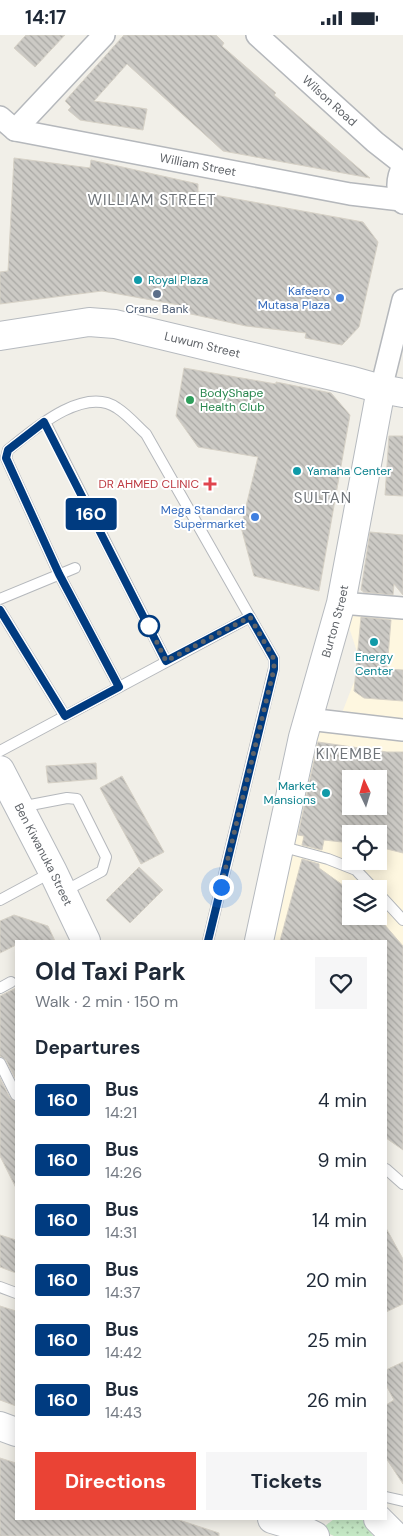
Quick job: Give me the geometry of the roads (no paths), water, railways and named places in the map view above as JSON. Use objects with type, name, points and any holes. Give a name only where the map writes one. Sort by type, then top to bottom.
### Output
[{"type":"main road","name":"Luwum Street","points":[[0,336],[89,322],[115,323],[392,391]]},
{"type":"main road","name":"Burton Street","points":[[259,940],[308,719],[341,603],[392,391]]},
{"type":"main road","name":"Ben Kiwanuka Street","points":[[0,769],[86,940]]},
{"type":"main road","points":[[0,1426],[15,1432]]},
{"type":"main road","points":[[379,1520],[395,1536]]},
{"type":"street","points":[[8,123],[104,35]]},
{"type":"street","name":"Wilson Road","points":[[257,35],[403,165]]},
{"type":"street","name":"William Street","points":[[8,123],[350,194],[402,202]]},
{"type":"street","points":[[402,202],[398,191],[398,182],[403,165]]},
{"type":"street","name":"Burton Street","points":[[392,391],[403,300]]},
{"type":"street","points":[[341,603],[403,608]]},
{"type":"street","points":[[308,719],[403,730]]},
{"type":"lane","points":[[119,687],[59,574],[6,458],[8,450],[44,422],[85,402],[98,402],[116,407],[146,434],[274,659],[274,669],[208,940]]},
{"type":"lane","points":[[44,422],[166,661]]},
{"type":"lane","points":[[0,599],[75,567]]},
{"type":"lane","points":[[0,610],[65,716]]},
{"type":"lane","points":[[0,751],[250,617]]},
{"type":"lane","points":[[0,899],[102,871],[106,857],[77,799],[67,798],[20,807]]},
{"type":"lane","points":[[280,846],[328,859],[356,870],[365,880]]},
{"type":"lane","points":[[387,903],[403,920]]},
{"type":"lane","points":[[0,988],[11,982]]},
{"type":"lane","points":[[0,1063],[15,1093]]},
{"type":"lane","points":[[387,1170],[403,1184]]},
{"type":"lane","points":[[0,1287],[15,1293]]},
{"type":"lane","points":[[387,1497],[403,1501]]},
{"type":"place","name":"Royal Plaza","points":[[138,280]]},
{"type":"place","name":"Crane Bank","points":[[157,294]]},
{"type":"place","name":"Kafeero Mutasa Plaza","points":[[340,298]]},
{"type":"place","name":"BodyShape Health Club","points":[[190,400]]},
{"type":"place","name":"Yamaha Center","points":[[297,471]]},
{"type":"place","name":"DR AHMED CLINIC","points":[[210,484]]},
{"type":"place","name":"Mega Standard Supermarket","points":[[255,517]]},
{"type":"place","name":"Energy Center","points":[[374,642]]},
{"type":"place","name":"Market Mansions","points":[[326,793]]},
{"type":"district","name":"WILLIAM STREET","points":[[152,200]]},
{"type":"district","name":"SULTAN","points":[[323,498]]},
{"type":"district","name":"KIYEMBE","points":[[349,754]]}]
